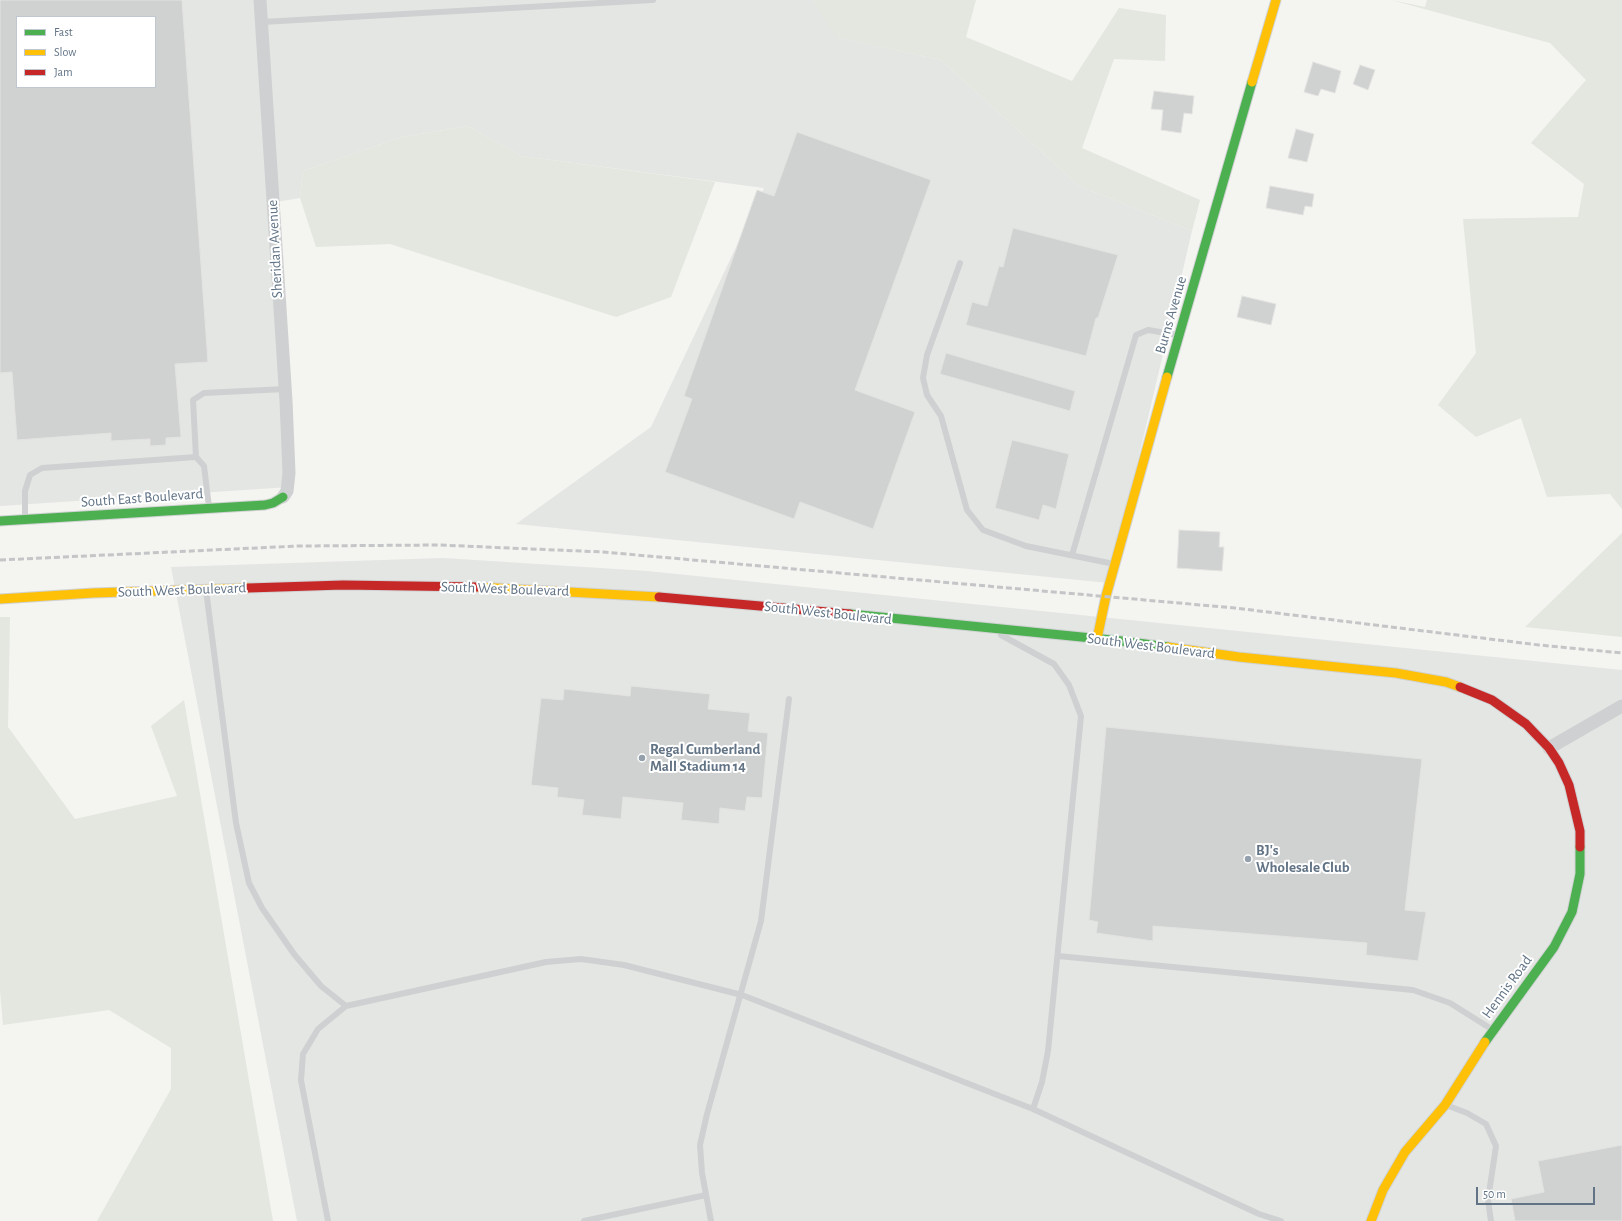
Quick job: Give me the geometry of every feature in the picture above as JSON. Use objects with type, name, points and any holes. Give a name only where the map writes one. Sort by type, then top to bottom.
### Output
[{"type":"street","name":"Sheridan Avenue","points":[[260,0],[289,473],[287,491],[283,497]]},
{"type":"street","name":"Burns Avenue","points":[[1096,638],[1180,335],[1276,0]]},
{"type":"street","name":"South East Boulevard","points":[[0,521],[265,505],[273,503],[283,497]]},
{"type":"street","name":"South West Boulevard","points":[[0,599],[92,593],[366,585],[582,592],[692,599],[988,629],[1096,638],[1240,657],[1396,673],[1446,682],[1472,690],[1492,700],[1526,724],[1549,748]]},
{"type":"street","points":[[1549,748],[1622,706]]},
{"type":"street","name":"Hennis Road","points":[[1371,1221],[1383,1190],[1405,1152],[1445,1105],[1473,1058],[1554,947],[1572,912],[1580,874],[1580,831],[1576,808],[1569,785],[1559,763],[1549,748]]},
{"type":"lane","points":[[262,22],[653,0]]},
{"type":"lane","points":[[960,263],[927,355],[923,378],[927,395],[941,416],[967,510],[983,530],[1026,546],[1116,564]]},
{"type":"lane","points":[[1072,555],[1136,335],[1148,330],[1180,335]]},
{"type":"lane","points":[[209,508],[204,466],[196,457],[193,400],[204,393],[285,389]]},
{"type":"lane","points":[[26,519],[25,491],[30,475],[42,468],[196,457]]},
{"type":"lane","points":[[206,589],[236,823],[249,883],[262,908],[294,954],[321,986],[346,1006]]},
{"type":"lane","points":[[988,629],[1054,664],[1069,685],[1081,716],[1048,1051],[1033,1109]]},
{"type":"lane","points":[[711,1221],[702,1173],[700,1145],[707,1114],[742,994],[761,921],[789,698]]},
{"type":"lane","points":[[1058,956],[1413,990],[1450,1003],[1493,1030]]},
{"type":"lane","points":[[328,1221],[301,1080],[303,1054],[318,1029],[346,1006],[546,962],[581,960],[624,965],[742,994],[1033,1109],[1263,1215],[1281,1221]]},
{"type":"lane","points":[[1445,1105],[1467,1113],[1486,1124],[1496,1146],[1488,1200],[1491,1221]]},
{"type":"lane","points":[[584,1221],[706,1195]]},
{"type":"lane","points":[[1263,1215],[1270,1221]]},
{"type":"shaded area","points":[[0,0],[813,0],[837,37],[941,60],[1079,186],[1192,231],[1109,583],[516,524],[651,427],[764,188],[521,156],[468,126],[402,137],[303,171],[300,198],[270,203],[290,487],[0,506]]},
{"type":"shaded area","points":[[813,0],[976,0],[966,37],[1072,81],[1119,8],[1166,15],[1165,61],[1114,59],[1082,148],[1200,200],[1192,231],[1079,186],[941,60],[836,37]]},
{"type":"shaded area","points":[[1391,0],[1425,7],[1427,0],[1622,0],[1622,509],[1610,494],[1547,497],[1521,418],[1476,437],[1438,405],[1476,353],[1463,219],[1578,217],[1584,184],[1531,143],[1586,80],[1550,43]]},
{"type":"shaded area","points":[[468,126],[521,156],[715,182],[671,297],[616,317],[390,244],[316,247],[300,198],[303,171],[402,137]]},
{"type":"shaded area","points":[[1622,533],[1622,637],[1525,627]]},
{"type":"shaded area","points":[[443,558],[647,571],[1622,670],[1622,1221],[297,1221],[171,567]]},
{"type":"shaded area","points":[[0,617],[10,617],[8,727],[75,819],[177,796],[151,726],[184,700],[273,1221],[97,1221],[171,1089],[171,1048],[109,1010],[3,1025],[0,991]]},
{"type":"building","points":[[0,0],[182,0],[208,362],[175,364],[181,437],[166,438],[166,445],[150,446],[150,439],[111,441],[111,433],[17,440],[12,372],[0,373]]},
{"type":"building","points":[[1313,62],[1341,71],[1335,93],[1321,89],[1318,96],[1304,92]]},
{"type":"building","points":[[1360,65],[1375,70],[1368,90],[1353,84]]},
{"type":"building","points":[[1154,91],[1194,96],[1192,114],[1184,113],[1181,133],[1161,130],[1163,110],[1151,109]]},
{"type":"building","points":[[1296,129],[1314,134],[1307,162],[1288,158]]},
{"type":"building","points":[[797,132],[931,180],[855,390],[915,412],[873,529],[800,502],[794,519],[665,472],[692,399],[684,396],[757,190],[774,196]]},
{"type":"building","points":[[1270,186],[1314,194],[1312,207],[1305,206],[1303,215],[1266,208]]},
{"type":"building","points":[[1013,228],[1118,255],[1098,318],[1096,318],[1086,356],[966,325],[972,302],[987,306],[999,266],[1003,267]]},
{"type":"building","points":[[1242,296],[1276,304],[1271,325],[1237,317]]},
{"type":"building","points":[[946,353],[1075,391],[1070,411],[940,374]]},
{"type":"building","points":[[1012,440],[1069,454],[1056,509],[1043,505],[1039,520],[995,508]]},
{"type":"building","points":[[1179,530],[1220,532],[1219,547],[1224,547],[1222,571],[1177,568]]},
{"type":"building","points":[[631,686],[710,694],[708,709],[750,713],[748,731],[768,733],[762,798],[747,797],[745,811],[720,808],[719,824],[681,820],[683,803],[623,797],[621,819],[582,815],[584,800],[557,797],[558,788],[531,785],[541,698],[563,700],[564,689],[630,696]]},
{"type":"building","points":[[1106,727],[1422,759],[1405,910],[1426,912],[1418,961],[1366,955],[1367,943],[1153,926],[1153,941],[1096,933],[1098,922],[1089,920]]},
{"type":"building","points":[[1622,1145],[1622,1221],[1515,1221],[1511,1199],[1544,1192],[1538,1161]]},
{"type":"railway","points":[[0,560],[298,546],[439,545],[603,552],[1235,608],[1539,645],[1622,653]]},
{"type":"traffic: fast","points":[[1167,377],[1252,82]]},
{"type":"traffic: fast","points":[[0,521],[265,505],[273,503],[283,497]]},
{"type":"traffic: fast","points":[[850,614],[1122,641],[1168,647]]},
{"type":"traffic: fast","points":[[1485,1042],[1554,947],[1572,912],[1580,874],[1580,847]]},
{"type":"traffic: slow","points":[[1252,82],[1276,0]]},
{"type":"traffic: slow","points":[[1097,639],[1106,596],[1167,377]]},
{"type":"traffic: slow","points":[[478,587],[659,597]]},
{"type":"traffic: slow","points":[[0,599],[93,593],[248,588]]},
{"type":"traffic: slow","points":[[1168,647],[1239,657],[1396,673],[1446,682],[1460,687]]},
{"type":"traffic: slow","points":[[1371,1221],[1383,1190],[1405,1152],[1445,1105],[1485,1042]]},
{"type":"traffic: jam","points":[[248,588],[343,585],[478,587]]},
{"type":"traffic: jam","points":[[659,597],[850,614]]},
{"type":"traffic: jam","points":[[1460,687],[1492,700],[1526,724],[1549,748],[1559,763],[1569,785],[1580,831],[1580,847]]},
{"type":"place","name":"Regal Cumberland Mall Stadium 14","points":[[642,758]]},
{"type":"place","name":"BJ's Wholesale Club","points":[[1248,859]]}]
